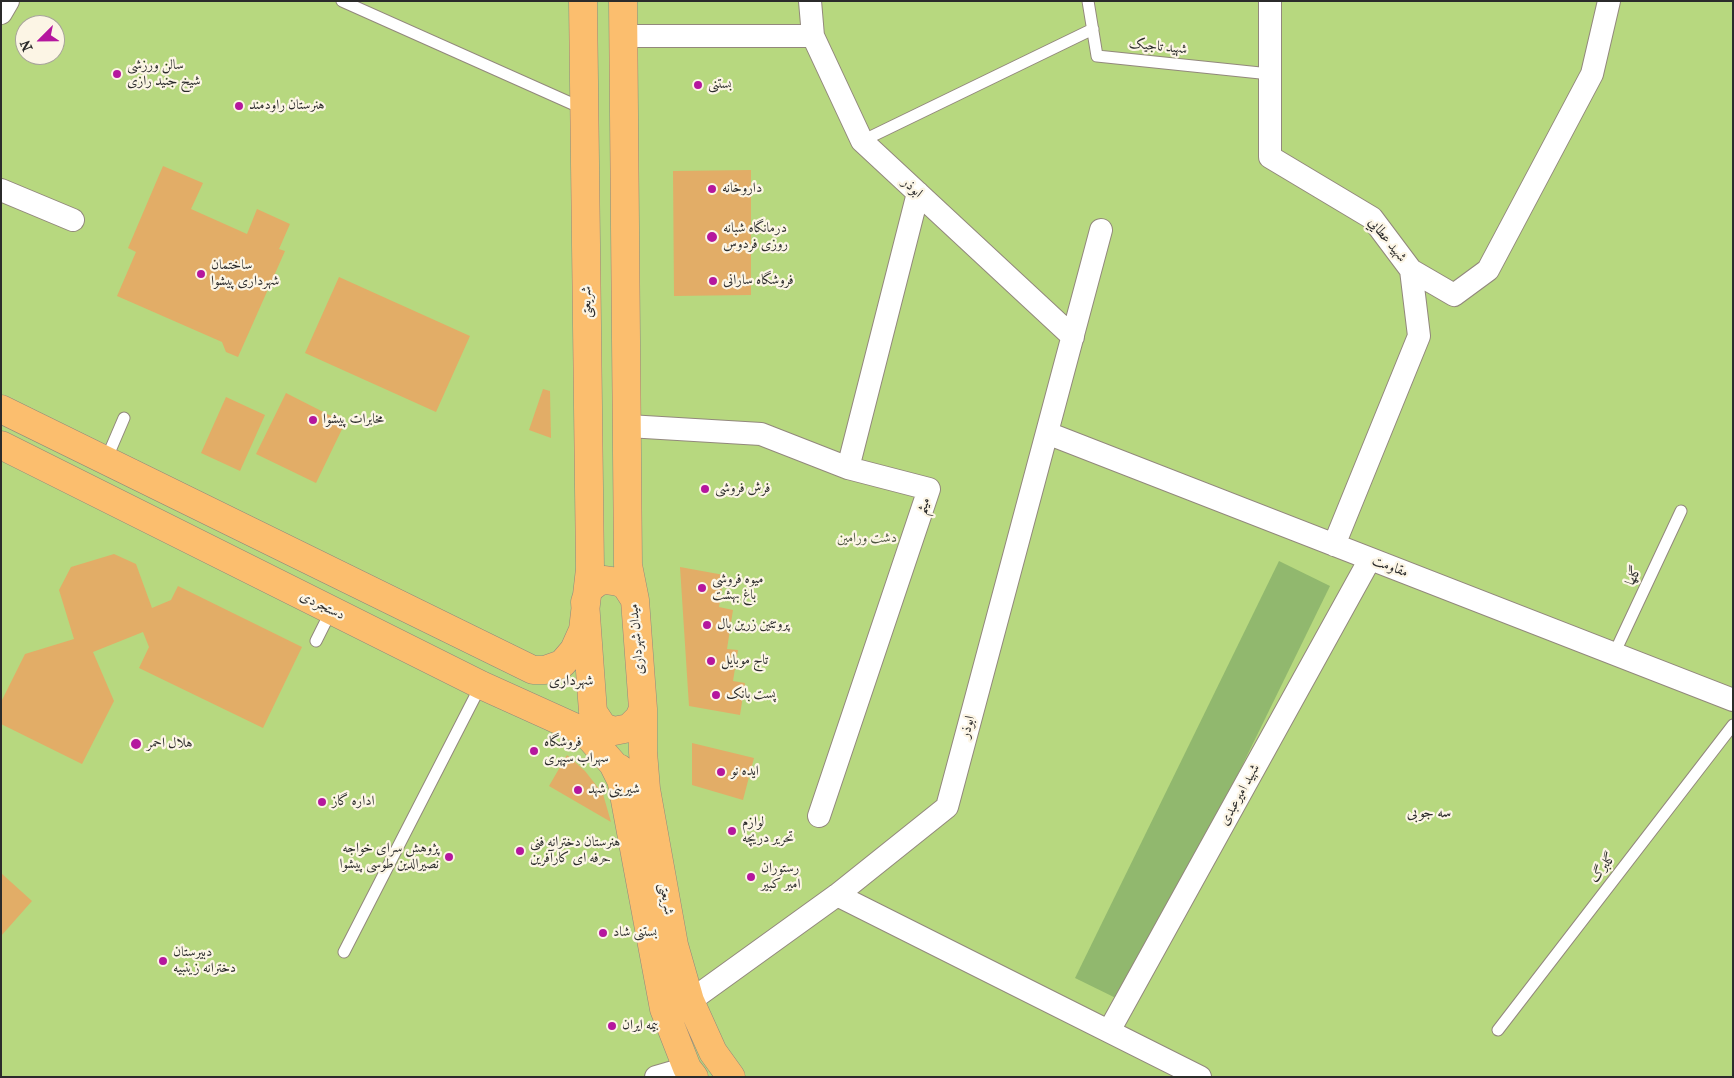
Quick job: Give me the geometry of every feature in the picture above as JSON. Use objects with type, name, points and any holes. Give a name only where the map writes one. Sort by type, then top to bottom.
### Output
[{"type":"main road","name":"شریعتی","points":[[583,1],[590,569],[585,602]]},
{"type":"main road","points":[[623,1],[628,565],[635,600]]},
{"type":"main road","points":[[1,409],[533,670],[545,670],[562,664],[579,640],[585,602]]},
{"type":"main road","name":"دستجردی","points":[[1,445],[480,685],[574,726],[594,739],[613,764],[624,786]]},
{"type":"main road","points":[[73,482],[106,460]]},
{"type":"main road","points":[[106,460],[114,475],[109,482],[108,492],[110,501]]},
{"type":"main road","name":"میدان شهرداری","points":[[585,602],[589,589],[605,580],[619,582],[626,586],[635,600],[643,710]]},
{"type":"main road","points":[[585,602],[597,720]]},
{"type":"main road","points":[[480,685],[498,684],[504,680],[507,673],[502,660],[492,650]]},
{"type":"main road","points":[[542,712],[558,714],[584,706],[597,720],[614,731],[629,728],[639,718],[643,710]]},
{"type":"main road","name":"شریعتی","points":[[643,710],[643,752],[646,789],[674,945],[690,1001],[713,1052],[732,1077]]},
{"type":"main road","name":"شریعتی","points":[[597,720],[614,754],[624,786],[664,1009],[690,1072]]},
{"type":"street","points":[[1,14],[8,1]]},
{"type":"street","name":"ابوذر","points":[[810,1],[813,36],[862,141],[1073,337]]},
{"type":"street","name":"شهيد عطايي","points":[[1270,1],[1270,157],[1372,218],[1411,270],[1419,336],[1334,545]]},
{"type":"street","points":[[1411,270],[1454,295],[1488,270],[1592,74],[1609,1]]},
{"type":"street","points":[[623,36],[813,36]]},
{"type":"street","points":[[1,190],[72,220]]},
{"type":"street","points":[[848,468],[918,193]]},
{"type":"street","name":"ابوذر","points":[[690,1001],[837,895],[947,807],[1101,230]]},
{"type":"street","name":"میثم","points":[[628,426],[761,434],[848,468],[929,489],[819,816]]},
{"type":"street","name":"مقاومت","points":[[1047,433],[1733,700]]},
{"type":"street","name":"شهید امیرعبدی","points":[[1109,1031],[1370,559]]},
{"type":"street","points":[[837,895],[1200,1077]]},
{"type":"street","points":[[656,1077],[690,1072]]},
{"type":"lane","points":[[342,1],[584,109]]},
{"type":"lane","name":"شهید تاجیک","points":[[1088,1],[1097,56],[1270,74]]},
{"type":"lane","points":[[862,141],[1092,29]]},
{"type":"lane","points":[[106,460],[124,418]]},
{"type":"lane","name":"گلها","points":[[1614,654],[1681,511]]},
{"type":"lane","points":[[316,641],[331,611]]},
{"type":"lane","points":[[344,952],[480,685]]},
{"type":"lane","name":"گلبرگ","points":[[1498,1030],[1733,725]]},
{"type":"green space","name":"دشت ورامین","points":[[1,1],[1733,1],[1733,1077],[1,1077]]},
{"type":"green space","points":[[1279,561],[1330,586],[1126,1003],[1075,978]]},
{"type":"building","name":"ساختمان شهرداری پیشوا","points":[[163,166],[203,183],[191,209],[247,234],[257,209],[290,224],[279,249],[285,251],[238,357],[226,352],[222,342],[117,296],[136,252],[128,248]]},
{"type":"building","points":[[751,170],[751,295],[674,296],[673,171]]},
{"type":"building","points":[[339,277],[470,336],[436,412],[305,353]]},
{"type":"building","points":[[543,389],[550,391],[551,438],[529,430]]},
{"type":"building","points":[[286,393],[345,423],[316,483],[256,454]]},
{"type":"building","points":[[226,397],[265,415],[240,471],[201,453]]},
{"type":"building","points":[[114,554],[136,564],[152,608],[171,600],[178,586],[302,647],[263,728],[139,668],[149,647],[143,632],[93,652],[114,701],[82,764],[1,724],[1,702],[25,654],[74,639],[59,590],[71,567]]},
{"type":"building","points":[[680,567],[724,575],[719,607],[733,610],[727,649],[738,650],[733,681],[745,683],[740,715],[689,706]]},
{"type":"building","name":"ایده نو","points":[[692,743],[754,758],[743,800],[692,785]]},
{"type":"building","name":"شیرینی شهد","points":[[567,755],[585,771],[603,794],[611,822],[549,786]]},
{"type":"building","points":[[1,873],[32,901],[1,936]]},
{"type":"place","name":"سالن ورزشی شیخ جنید رازی","points":[[117,74]]},
{"type":"place","name":"بستنی","points":[[698,85]]},
{"type":"place","name":"هنرستان راودمند","points":[[239,106]]},
{"type":"place","name":"داروخانه","points":[[712,189]]},
{"type":"place","name":"درمانگاه شبانه روزی فردوس","points":[[712,237]]},
{"type":"place","name":"ساختمان شهرداری پیشوا","points":[[201,274]]},
{"type":"place","name":"فروشگاه سارانی","points":[[713,281]]},
{"type":"place","name":"مخابرات پیشوا","points":[[313,420]]},
{"type":"place","name":"فرش فروشی","points":[[705,489]]},
{"type":"place","name":"میوه فروشی باغ بهشت","points":[[702,588]]},
{"type":"place","name":"پروتئین زرین بال","points":[[707,625]]},
{"type":"place","name":"تاج موبایل","points":[[711,661]]},
{"type":"place","name":"پست بانک","points":[[716,695]]},
{"type":"place","name":"هلال احمر","points":[[136,744]]},
{"type":"place","name":"فروشگاه سهراب سپهری","points":[[534,751]]},
{"type":"place","name":"ایده نو","points":[[721,772]]},
{"type":"place","name":"شیرینی شهد","points":[[578,790]]},
{"type":"place","name":"اداره گاز","points":[[322,802]]},
{"type":"place","name":"لوازم تحریر دریچه","points":[[732,831]]},
{"type":"place","name":"هنرستان دخترانه فنی حرفه ای کارآفرین","points":[[520,851]]},
{"type":"place","name":"پژوهش سرای خواجه نصیرالدین طوسی پیشوا","points":[[449,857]]},
{"type":"place","name":"رستوران امیر کبیر","points":[[751,877]]},
{"type":"place","name":"بستنی شاد","points":[[603,933]]},
{"type":"place","name":"دبیرستان دخترانه زینبیه","points":[[163,961]]},
{"type":"place","name":"بیمه ایران","points":[[612,1026]]},
{"type":"district","name":"شهرداری","points":[[571,681]]},
{"type":"district","name":"سه جوبی","points":[[1429,813]]}]
